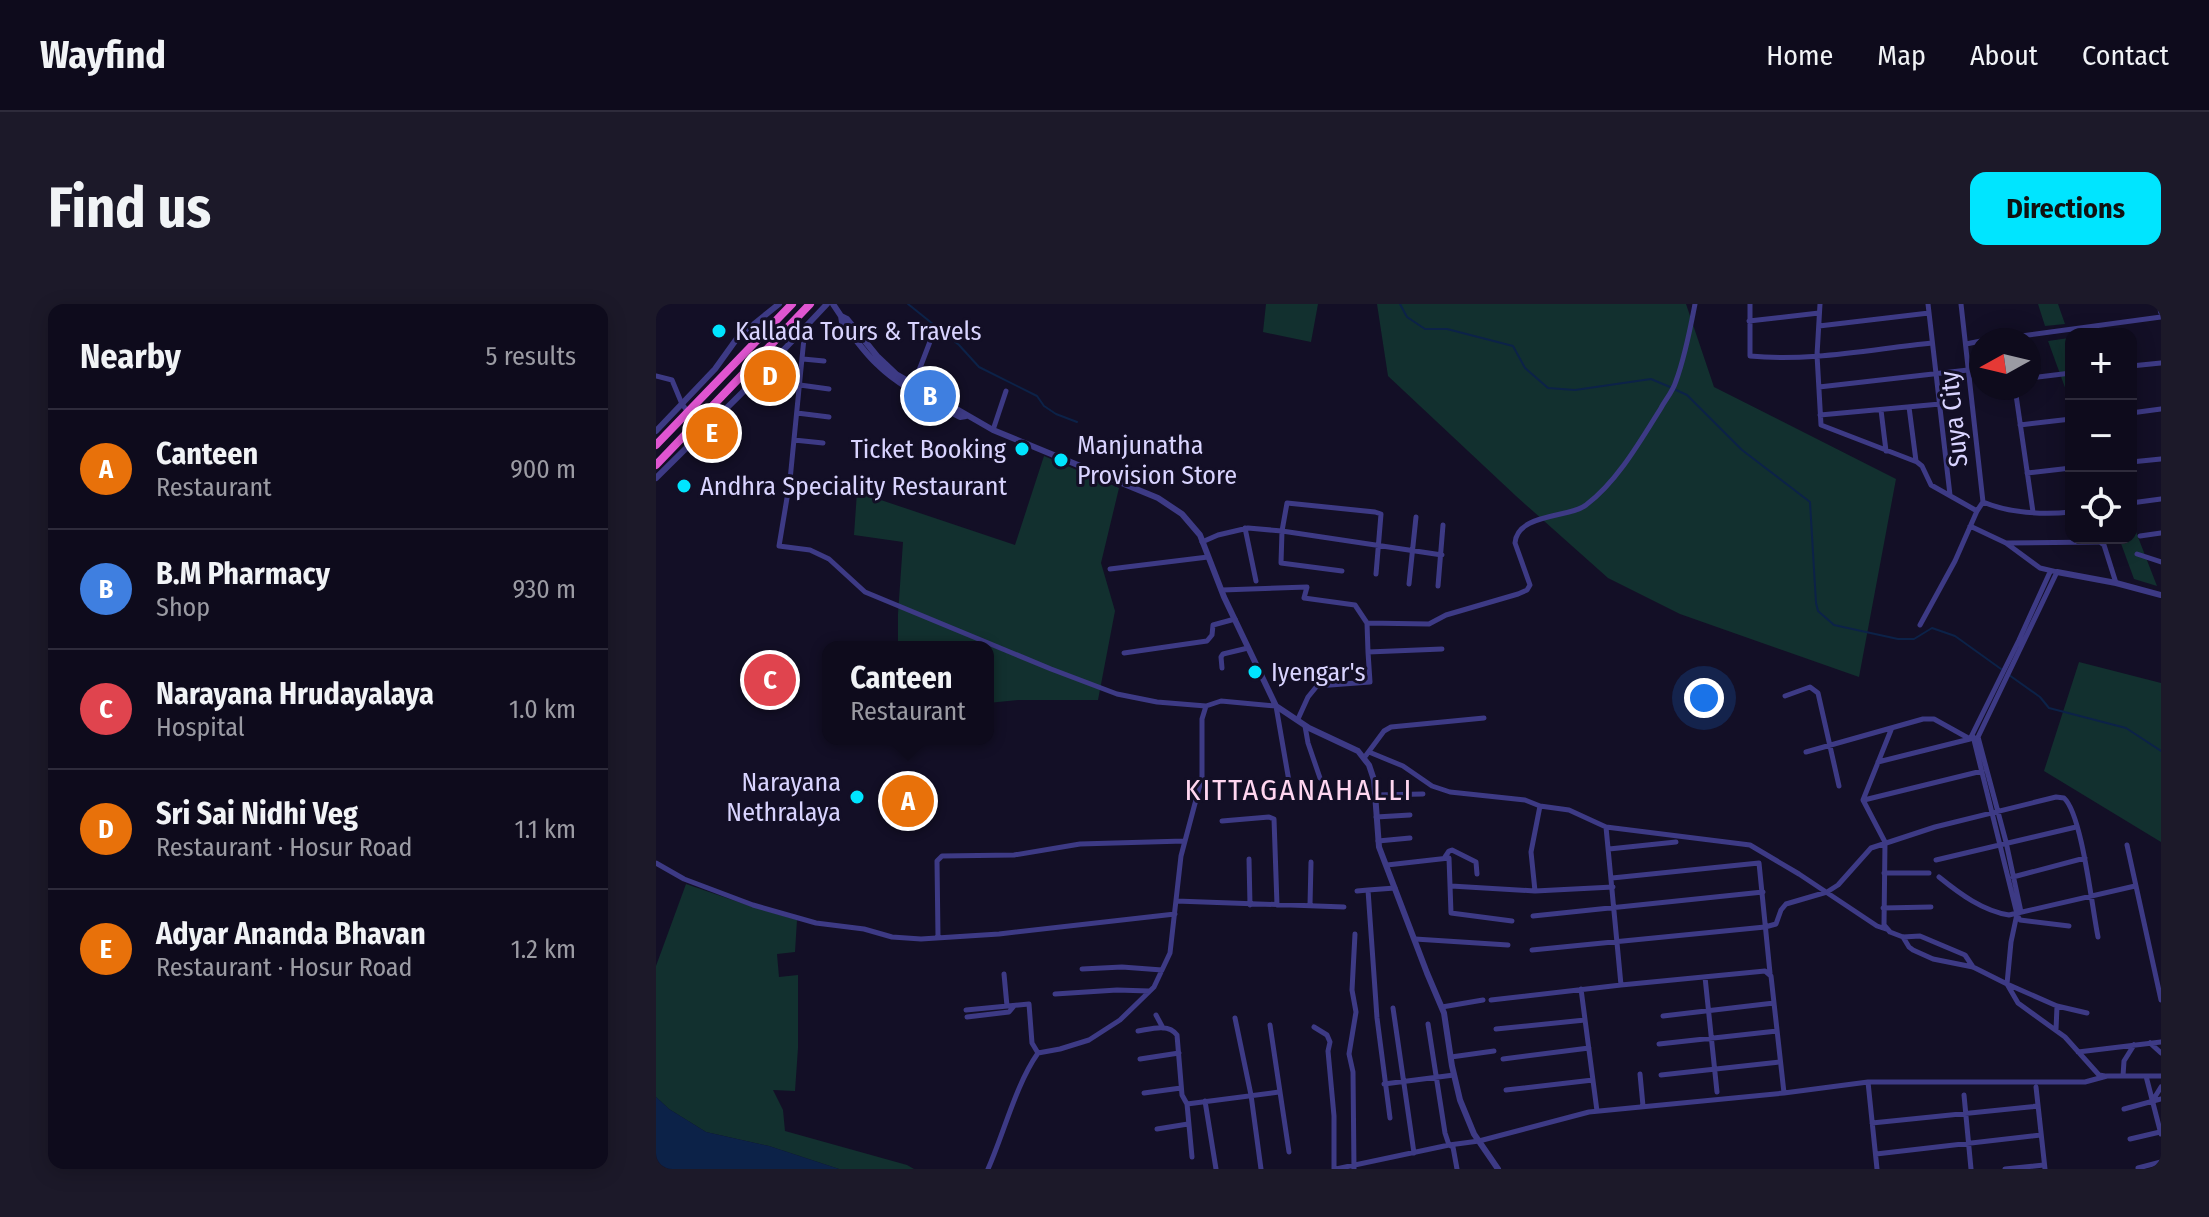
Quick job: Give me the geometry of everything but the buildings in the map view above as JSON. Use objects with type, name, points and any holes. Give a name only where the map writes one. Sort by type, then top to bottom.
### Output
[{"type":"highway","points":[[656,445],[685,408],[792,304]]},
{"type":"highway","points":[[656,465],[810,304]]},
{"type":"street","points":[[656,431],[685,408],[738,337],[779,304]]},
{"type":"street","points":[[656,478],[827,304]]},
{"type":"street","points":[[833,304],[885,366],[912,387],[993,430],[1158,498],[1182,514],[1200,535],[1276,706],[1290,787]]},
{"type":"street","points":[[1367,623],[1429,624],[1446,615],[1527,590],[1529,578],[1515,537],[1520,530],[1544,517],[1583,508],[1637,447],[1675,385],[1695,304]]},
{"type":"street","points":[[1750,304],[1750,356],[1773,359],[1932,343]]},
{"type":"street","points":[[1820,304],[1817,355],[1821,425],[1917,462],[1931,485],[1977,511]]},
{"type":"street","points":[[1928,304],[1950,496]]},
{"type":"street","name":"Suya City","points":[[1961,304],[1969,378]]},
{"type":"street","points":[[2041,334],[2161,314],[2160,304]]},
{"type":"street","points":[[1749,321],[1819,313]]},
{"type":"street","points":[[1819,326],[1929,313]]},
{"type":"street","points":[[805,328],[779,546],[810,550],[829,559],[865,592],[984,641]]},
{"type":"street","points":[[912,387],[931,339]]},
{"type":"street","points":[[803,359],[824,361]]},
{"type":"street","points":[[2137,365],[2161,363]]},
{"type":"street","points":[[1819,387],[1968,370]]},
{"type":"street","points":[[2041,377],[2065,374]]},
{"type":"street","points":[[656,376],[672,380],[685,408]]},
{"type":"street","points":[[800,385],[829,389]]},
{"type":"street","points":[[993,430],[1006,391]]},
{"type":"street","name":"Suya City","points":[[1920,625],[1983,502],[1972,400]]},
{"type":"street","points":[[2017,400],[2033,512]]},
{"type":"street","points":[[1820,415],[1940,404]]},
{"type":"street","points":[[1909,407],[1917,462]]},
{"type":"street","points":[[2137,412],[2161,409]]},
{"type":"street","points":[[1881,410],[1886,451]]},
{"type":"street","points":[[797,413],[829,417]]},
{"type":"street","points":[[2020,425],[2065,420]]},
{"type":"street","points":[[794,440],[823,443]]},
{"type":"street","points":[[2137,461],[2161,459]]},
{"type":"street","points":[[2027,473],[2065,469]]},
{"type":"street","points":[[2137,502],[2161,499]]},
{"type":"street","points":[[1983,502],[1994,507],[2033,512],[2065,512]]},
{"type":"street","points":[[1342,571],[1281,563],[1287,503],[1381,514],[1376,574]]},
{"type":"street","points":[[1409,584],[1416,517]]},
{"type":"street","points":[[1438,586],[1443,525]]},
{"type":"street","points":[[1970,526],[2006,543],[2027,560],[2053,572],[2161,595]]},
{"type":"street","points":[[1202,542],[1245,528],[1442,555]]},
{"type":"street","points":[[1245,528],[1256,581]]},
{"type":"street","points":[[2140,536],[2161,533]]},
{"type":"street","points":[[2006,543],[2065,542]]},
{"type":"street","points":[[2102,544],[2116,583]]},
{"type":"street","points":[[2137,554],[2161,562]]},
{"type":"street","points":[[1110,569],[1208,557]]},
{"type":"street","points":[[2053,572],[1974,738],[2019,913],[2011,942],[2007,984],[2018,1003],[2065,1037],[2099,1075],[2161,1076]]},
{"type":"street","points":[[1222,590],[1307,587],[1304,598],[1355,605],[1367,623],[1370,682],[1317,686],[1298,719]]},
{"type":"street","points":[[1124,653],[1207,641],[1212,635],[1213,625],[1235,619]]},
{"type":"street","points":[[994,645],[1117,694],[1157,702],[1206,706],[1221,701],[1276,706],[1305,725],[1367,755],[1403,766],[1432,786],[1450,792],[1525,800],[1540,806],[1569,810],[1606,827],[1750,845],[1877,926],[1903,937],[1920,936],[1965,955],[1973,967]]},
{"type":"street","points":[[1222,668],[1223,654],[1248,648]]},
{"type":"street","points":[[1368,652],[1442,649]]},
{"type":"street","points":[[1785,696],[1810,687],[1816,690],[1839,786]]},
{"type":"street","points":[[988,1169],[1020,1085],[1038,1053],[1089,1040],[1120,1020],[1150,991],[1162,970],[1170,953],[1181,856],[1202,777],[1202,719],[1206,706]]},
{"type":"street","points":[[1367,755],[1384,731],[1391,727],[1484,718]]},
{"type":"street","points":[[1806,752],[1923,719],[1934,719],[1974,738]]},
{"type":"street","points":[[1305,725],[1320,778]]},
{"type":"street","points":[[1886,929],[1883,908],[1885,842],[1863,800],[1891,730]]},
{"type":"street","points":[[1878,762],[1974,738]]},
{"type":"street","points":[[1367,755],[1374,780],[1378,841],[1442,1007],[1460,1100],[1479,1141],[1497,1168]]},
{"type":"street","points":[[1863,800],[1984,770]]},
{"type":"street","points":[[1375,795],[1423,794]]},
{"type":"street","points":[[1532,950],[1776,924],[1786,904],[1827,892],[1838,885],[1871,848],[2056,797],[2064,798],[2072,808],[2085,858],[2098,937]]},
{"type":"street","points":[[1535,891],[1531,852],[1540,806]]},
{"type":"street","points":[[1376,817],[1410,815]]},
{"type":"street","points":[[1222,821],[1274,819],[1277,905]]},
{"type":"street","points":[[1606,827],[1621,985]]},
{"type":"street","points":[[1936,860],[2076,827]]},
{"type":"street","points":[[1378,841],[1410,838]]},
{"type":"street","points":[[938,937],[937,861],[942,856],[1014,855],[1080,844],[1185,841]]},
{"type":"street","points":[[1609,849],[1676,842]]},
{"type":"street","points":[[2003,843],[2013,877],[2020,920],[2069,926]]},
{"type":"street","points":[[2127,845],[2161,1000]]},
{"type":"street","points":[[1445,857],[1452,850],[1476,862],[1477,874]]},
{"type":"street","points":[[1387,865],[1449,858],[1450,911],[1453,915],[1512,921]]},
{"type":"street","points":[[2013,877],[2085,858]]},
{"type":"street","points":[[1249,859],[1250,905]]},
{"type":"street","points":[[1310,905],[1311,862]]},
{"type":"street","points":[[656,863],[684,879],[753,905],[816,923],[864,929],[892,937],[999,934],[1175,914]]},
{"type":"street","points":[[1612,878],[1759,863],[1784,1093]]},
{"type":"street","points":[[1884,873],[1929,873]]},
{"type":"street","points":[[1939,877],[1982,907],[2009,915],[2135,886]]},
{"type":"street","points":[[1451,886],[1535,891],[1613,887]]},
{"type":"street","points":[[1357,891],[1395,888]]},
{"type":"street","points":[[1368,890],[1384,1084],[1390,1118]]},
{"type":"street","points":[[1533,916],[1763,892]]},
{"type":"street","points":[[1176,901],[1344,907]]},
{"type":"street","points":[[1883,908],[1931,907]]},
{"type":"street","points":[[1354,1167],[1353,1072],[1349,1054],[1356,1012],[1352,990],[1355,934]]},
{"type":"street","points":[[1903,937],[1909,947],[1933,959],[1973,967],[2057,1006],[2087,1013]]},
{"type":"street","points":[[1415,939],[1508,945]]},
{"type":"street","points":[[1082,969],[1122,967],[1162,970]]},
{"type":"street","points":[[1491,1000],[1765,971],[1770,973]]},
{"type":"street","points":[[966,1014],[1009,1012],[1011,1006],[1004,974]]},
{"type":"street","points":[[1705,977],[1717,1092]]},
{"type":"street","points":[[1581,989],[1597,1111]]},
{"type":"street","points":[[1055,994],[1150,991]]},
{"type":"street","points":[[1442,1007],[1483,1000]]},
{"type":"street","points":[[1663,1016],[1774,1003]]},
{"type":"street","points":[[1011,1006],[1029,1004],[1032,1043],[1038,1053]]},
{"type":"street","points":[[2056,1031],[2057,1006]]},
{"type":"street","points":[[1393,1008],[1414,1153]]},
{"type":"street","points":[[1156,1015],[1163,1028]]},
{"type":"street","points":[[1235,1018],[1251,1095],[1261,1169]]},
{"type":"street","points":[[1496,1029],[1585,1020]]},
{"type":"street","points":[[1428,1024],[1445,1133],[1449,1145],[1453,1147],[1457,1169]]},
{"type":"street","points":[[1270,1025],[1289,1152]]},
{"type":"street","points":[[1314,1027],[1327,1035],[1330,1042],[1335,1169],[1479,1141],[1597,1111],[1868,1082],[2085,1082],[2107,1076]]},
{"type":"street","points":[[1138,1031],[1170,1028],[1177,1035],[1181,1088],[1187,1104],[1192,1157]]},
{"type":"street","points":[[1659,1044],[1777,1031]]},
{"type":"street","points":[[2077,1052],[2161,1042]]},
{"type":"street","points":[[2150,1043],[2161,1053]]},
{"type":"street","points":[[2123,1076],[2124,1061],[2134,1045]]},
{"type":"street","points":[[1503,1059],[1589,1048]]},
{"type":"street","points":[[1451,1057],[1494,1051]]},
{"type":"street","points":[[1140,1059],[1179,1053]]},
{"type":"street","points":[[1661,1075],[1780,1062]]},
{"type":"street","points":[[1640,1074],[1643,1106]]},
{"type":"street","points":[[1384,1084],[1454,1075]]},
{"type":"street","points":[[2130,1139],[2161,1132],[2146,1076]]},
{"type":"street","points":[[1506,1090],[1593,1080]]},
{"type":"street","points":[[1868,1082],[1877,1169]]},
{"type":"street","points":[[2005,1169],[2044,1167],[2036,1087]]},
{"type":"street","points":[[2153,1101],[2161,1087]]},
{"type":"street","points":[[1144,1093],[1181,1088]]},
{"type":"street","points":[[1187,1104],[1279,1092]]},
{"type":"street","points":[[1964,1095],[1971,1169]]},
{"type":"street","points":[[2124,1109],[2161,1099]]},
{"type":"street","points":[[1205,1101],[1216,1169]]},
{"type":"street","points":[[1872,1123],[2038,1106]]},
{"type":"street","points":[[1157,1129],[1188,1124]]},
{"type":"street","points":[[1876,1154],[2041,1135]]},
{"type":"street","points":[[2138,1168],[2161,1162]]},
{"type":"green space","points":[[1266,304],[1318,304],[1311,342],[1263,332]]},
{"type":"green space","points":[[1377,304],[1686,304],[1714,387],[1896,479],[1859,677],[1680,614],[1608,578],[1388,376]]},
{"type":"green space","points":[[2038,304],[2058,304],[2065,324],[2045,326]]},
{"type":"green space","points":[[2065,339],[2065,388],[2048,341]]},
{"type":"green space","points":[[1044,456],[1119,488],[1101,563],[1115,611],[1098,700],[994,702],[994,641],[898,641],[903,542],[854,535],[857,492],[1015,545]]},
{"type":"green space","points":[[2137,534],[2157,586],[2134,579],[2121,544],[2137,544]]},
{"type":"green space","points":[[2079,662],[2161,683],[2161,842],[2044,771]]},
{"type":"green space","points":[[686,884],[797,920],[795,952],[777,954],[779,977],[798,975],[795,1091],[773,1090],[783,1110],[785,1131],[914,1169],[839,1169],[769,1146],[706,1132],[656,1097],[656,966]]},
{"type":"water","points":[[656,1097],[706,1132],[769,1146],[839,1169],[656,1169]]},
{"type":"waterway","points":[[908,304],[959,345],[979,367],[1037,396],[1044,406],[1056,414],[1077,422]]},
{"type":"waterway","points":[[1400,304],[1407,317],[1425,329],[1447,329],[1513,346],[1525,368],[1548,388],[1575,390],[1651,379],[1670,387]]},
{"type":"waterway","points":[[1676,390],[1687,395],[1742,450],[1810,502],[1816,603],[1818,611],[1834,625],[1898,639],[1914,639],[1932,628],[1955,636],[2001,669]]},
{"type":"waterway","points":[[2009,675],[2040,697],[2049,708],[2126,728],[2161,751]]},
{"type":"place","name":"Kallada Tours & Travels","points":[[719,331]]},
{"type":"place","name":"Sri Sai Nidhi Veg","points":[[770,376]]},
{"type":"place","name":"B.M Pharmacy","points":[[930,396]]},
{"type":"place","name":"Adyar Ananda Bhavan","points":[[712,433]]},
{"type":"place","name":"Ticket Booking","points":[[1022,449]]},
{"type":"place","name":"Manjunatha Provision Store","points":[[1061,460]]},
{"type":"place","name":"Andhra Speciality Restaurant","points":[[684,486]]},
{"type":"place","name":"Iyengar's","points":[[1255,672]]},
{"type":"place","name":"Narayana Hrudayalaya","points":[[770,680]]},
{"type":"place","name":"Narayana Nethralaya","points":[[857,797]]},
{"type":"place","name":"Canteen","points":[[908,801]]},
{"type":"district","name":"KITTAGANAHALLI","points":[[1299,790]]}]
